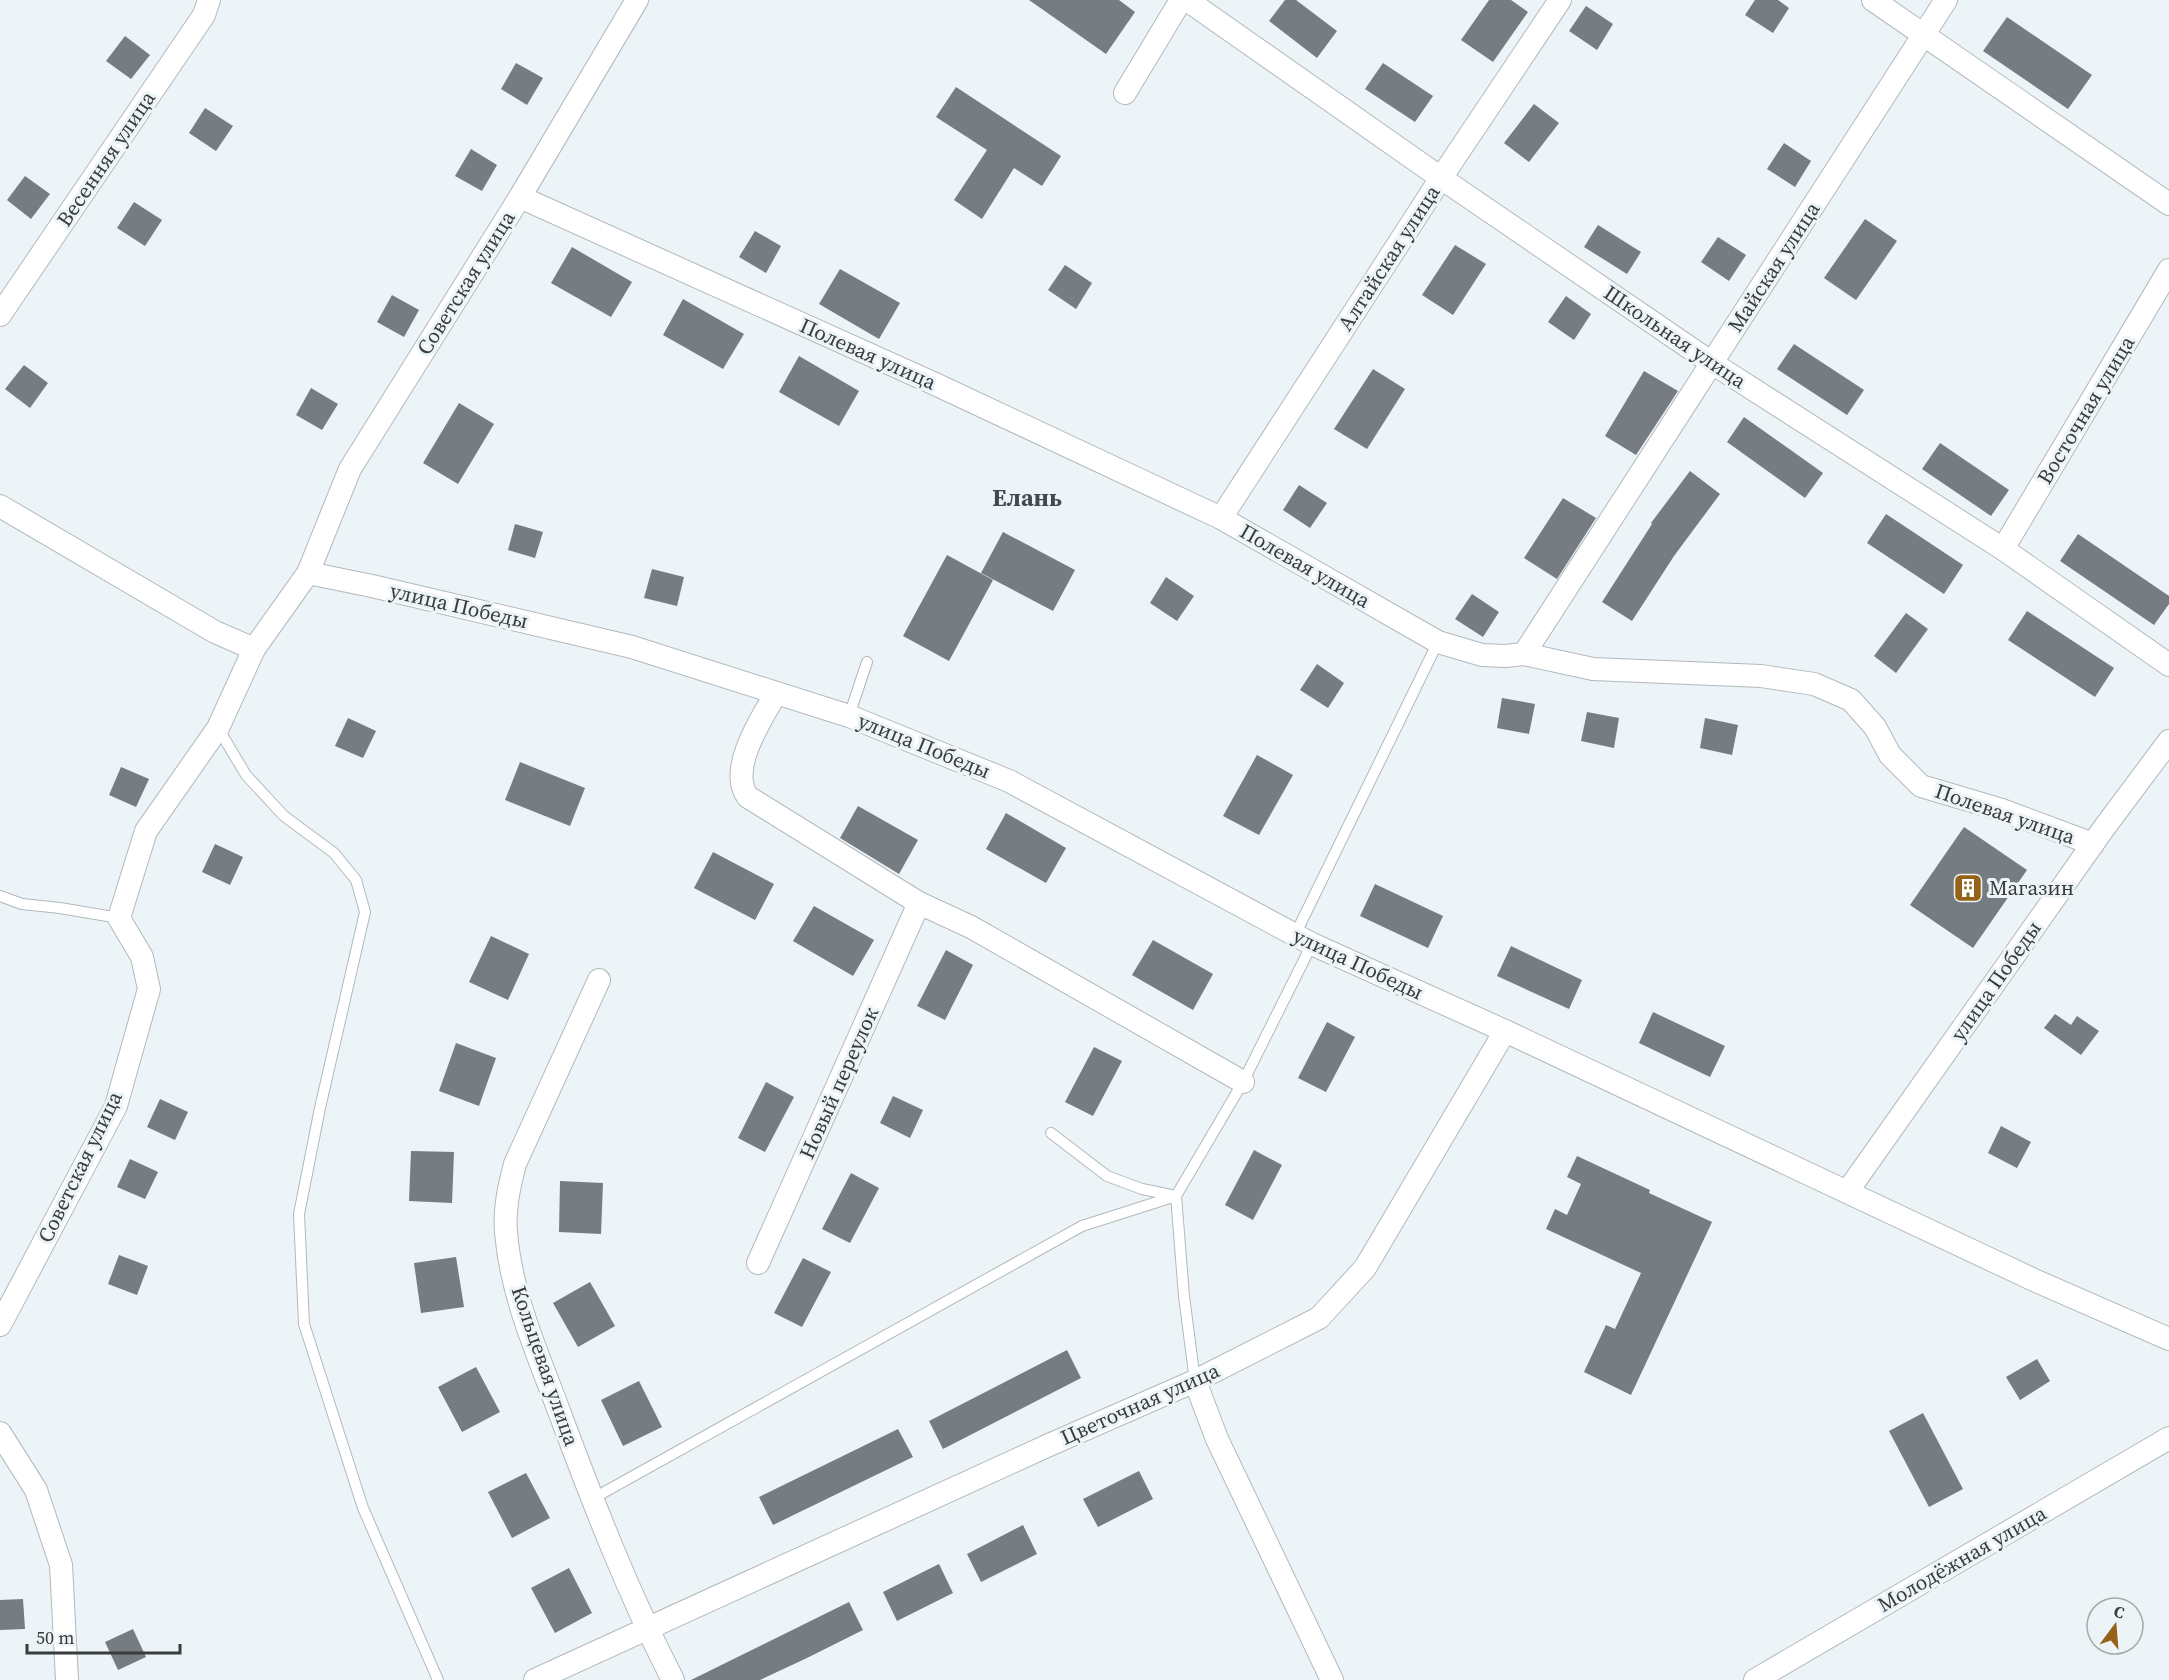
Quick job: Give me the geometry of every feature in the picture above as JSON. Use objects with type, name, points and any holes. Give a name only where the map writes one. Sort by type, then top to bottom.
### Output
[{"type":"street","name":"Весенняя улица","points":[[0,315],[204,15],[209,0]]},
{"type":"street","name":"Советская улица","points":[[308,573],[351,469],[520,197],[637,0]]},
{"type":"street","points":[[1125,93],[1181,0]]},
{"type":"street","name":"Школьная улица","points":[[1187,0],[1441,178],[1712,363],[2003,549],[2169,665]]},
{"type":"street","name":"Алтайская улица","points":[[1221,518],[1441,178],[1560,0]]},
{"type":"street","points":[[1873,0],[2169,204]]},
{"type":"street","name":"Майская улица","points":[[1524,654],[1946,0]]},
{"type":"street","name":"Полевая улица","points":[[520,197],[935,384],[1221,518],[1438,642],[1482,655],[1524,654],[1593,669],[1761,676],[1814,684],[1851,700],[1875,727],[1890,755],[1922,786],[2002,810],[2093,844]]},
{"type":"street","name":"Восточная улица","points":[[2003,549],[2169,270]]},
{"type":"street","points":[[0,506],[215,632],[254,649]]},
{"type":"street","points":[[119,918],[146,831],[218,728],[254,649],[308,573]]},
{"type":"street","name":"улица Победы","points":[[308,573],[383,588],[632,646],[849,716],[1010,781],[1303,939],[1505,1031],[2034,1280],[2169,1339]]},
{"type":"street","points":[[776,693],[750,740],[742,767],[742,790],[748,797],[919,903],[971,927],[1243,1082]]},
{"type":"street","name":"улица Победы","points":[[1847,1192],[2093,844],[2169,741]]},
{"type":"street","name":"Новый переулок","points":[[758,1263],[919,903]]},
{"type":"street","name":"Советская улица","points":[[0,1325],[116,1106],[148,989],[142,957],[119,918]]},
{"type":"street","name":"Кольцевая улица","points":[[599,980],[515,1164],[507,1196],[506,1231],[518,1300],[592,1499],[647,1630],[672,1680]]},
{"type":"street","name":"Цветочная улица","points":[[535,1680],[1049,1445],[1195,1381],[1319,1318],[1365,1268],[1505,1031]]},
{"type":"street","points":[[1195,1381],[1217,1439],[1332,1680]]},
{"type":"street","points":[[0,1433],[36,1490],[61,1565],[67,1680]]},
{"type":"street","name":"Молодёжная улица","points":[[1755,1680],[2169,1438]]},
{"type":"lane","points":[[1195,1381],[1184,1296],[1176,1196],[1243,1082],[1303,939],[1438,642]]},
{"type":"lane","points":[[849,716],[867,662]]},
{"type":"lane","points":[[218,728],[246,775],[284,816],[334,853],[356,880],[365,912],[320,1108],[299,1214],[304,1324],[363,1508],[438,1680]]},
{"type":"lane","points":[[0,896],[22,904],[119,918]]},
{"type":"lane","points":[[1051,1133],[1107,1176],[1142,1189],[1176,1196]]},
{"type":"lane","points":[[592,1499],[1082,1226],[1176,1196]]},
{"type":"building","points":[[1029,0],[1119,0],[1135,12],[1106,54]]},
{"type":"building","points":[[1285,0],[1296,0],[1337,31],[1317,58],[1269,21]]},
{"type":"building","points":[[1489,0],[1511,0],[1528,12],[1493,62],[1461,40]]},
{"type":"building","points":[[1755,0],[1778,0],[1789,8],[1773,33],[1745,15]]},
{"type":"building","points":[[1586,6],[1613,24],[1597,50],[1569,31]]},
{"type":"building","points":[[2007,17],[2092,75],[2068,109],[1983,51]]},
{"type":"building","points":[[125,36],[150,55],[131,79],[106,61]]},
{"type":"building","points":[[516,63],[543,78],[527,105],[501,89]]},
{"type":"building","points":[[1383,63],[1433,96],[1415,122],[1365,89]]},
{"type":"building","points":[[956,87],[1061,156],[1042,186],[1014,168],[982,219],[954,200],[987,150],[936,117]]},
{"type":"building","points":[[1534,104],[1559,123],[1529,162],[1504,143]]},
{"type":"building","points":[[205,108],[233,126],[216,151],[189,133]]},
{"type":"building","points":[[1784,143],[1811,161],[1795,187],[1767,169]]},
{"type":"building","points":[[471,149],[497,165],[482,191],[455,176]]},
{"type":"building","points":[[25,176],[50,194],[31,219],[7,200]]},
{"type":"building","points":[[134,202],[162,220],[145,246],[117,228]]},
{"type":"building","points":[[1865,219],[1897,241],[1856,300],[1824,278]]},
{"type":"building","points":[[1598,225],[1641,252],[1627,274],[1584,247]]},
{"type":"building","points":[[755,231],[781,246],[766,273],[739,257]]},
{"type":"building","points":[[1718,237],[1746,255],[1729,281],[1701,262]]},
{"type":"building","points":[[1455,245],[1486,264],[1453,315],[1422,295]]},
{"type":"building","points":[[572,247],[632,282],[611,317],[551,283]]},
{"type":"building","points":[[1065,265],[1092,283],[1076,309],[1048,290]]},
{"type":"building","points":[[840,269],[900,303],[879,339],[819,304]]},
{"type":"building","points":[[392,295],[419,310],[404,337],[377,322]]},
{"type":"building","points":[[1566,296],[1591,314],[1574,340],[1548,322]]},
{"type":"building","points":[[683,299],[744,334],[723,369],[663,335]]},
{"type":"building","points":[[1794,344],[1864,390],[1847,415],[1777,369]]},
{"type":"building","points":[[799,356],[859,391],[839,426],[779,392]]},
{"type":"building","points":[[24,365],[48,383],[30,408],[5,389]]},
{"type":"building","points":[[1373,369],[1405,389],[1367,449],[1334,429]]},
{"type":"building","points":[[1644,371],[1678,391],[1636,455],[1605,436]]},
{"type":"building","points":[[311,388],[338,404],[322,430],[296,415]]},
{"type":"building","points":[[459,403],[494,424],[458,484],[423,463]]},
{"type":"building","points":[[1744,417],[1823,473],[1805,498],[1727,442]]},
{"type":"building","points":[[1940,443],[2009,490],[1991,516],[1922,469]]},
{"type":"building","points":[[1690,471],[1720,494],[1674,556],[1632,621],[1602,602],[1651,523]]},
{"type":"building","points":[[1299,485],[1327,503],[1310,528],[1283,510]]},
{"type":"building","points":[[1563,498],[1596,518],[1557,579],[1524,558]]},
{"type":"building","points":[[1886,514],[1963,565],[1944,594],[1867,543]]},
{"type":"building","points":[[515,524],[543,532],[535,558],[508,550]]},
{"type":"building","points":[[1003,532],[1075,570],[1053,611],[981,573]]},
{"type":"building","points":[[2078,534],[2169,596],[2169,604],[2154,625],[2060,561]]},
{"type":"building","points":[[947,555],[993,580],[949,661],[903,636]]},
{"type":"building","points":[[652,569],[684,577],[677,606],[644,598]]},
{"type":"building","points":[[1166,577],[1194,596],[1177,621],[1150,603]]},
{"type":"building","points":[[1472,594],[1499,612],[1483,637],[1455,619]]},
{"type":"building","points":[[2027,611],[2114,668],[2095,697],[2008,640]]},
{"type":"building","points":[[1906,613],[1928,629],[1896,673],[1874,656]]},
{"type":"building","points":[[1317,664],[1344,683],[1328,708],[1300,690]]},
{"type":"building","points":[[1502,698],[1535,704],[1529,734],[1497,728]]},
{"type":"building","points":[[1587,712],[1619,718],[1614,748],[1581,741]]},
{"type":"building","points":[[348,718],[376,731],[363,758],[335,746]]},
{"type":"building","points":[[1705,718],[1738,725],[1732,755],[1700,748]]},
{"type":"building","points":[[1257,755],[1293,775],[1259,835],[1223,816]]},
{"type":"building","points":[[520,762],[585,788],[570,826],[505,800]]},
{"type":"building","points":[[121,767],[149,779],[136,807],[109,795]]},
{"type":"building","points":[[858,806],[918,840],[899,874],[840,838]]},
{"type":"building","points":[[1006,813],[1066,848],[1046,883],[986,849]]},
{"type":"building","name":"Магазин","points":[[1964,827],[2027,870],[1973,948],[1910,905]]},
{"type":"building","points":[[215,844],[243,857],[230,885],[202,872]]},
{"type":"building","points":[[713,852],[774,884],[755,920],[694,888]]},
{"type":"building","points":[[1375,884],[1443,916],[1428,948],[1360,916]]},
{"type":"building","points":[[814,906],[874,940],[853,976],[793,941]]},
{"type":"building","points":[[491,936],[529,954],[508,1000],[469,982]]},
{"type":"building","points":[[1153,940],[1213,974],[1193,1010],[1132,975]]},
{"type":"building","points":[[1511,946],[1582,980],[1569,1009],[1497,976]]},
{"type":"building","points":[[946,950],[973,965],[945,1020],[917,1006]]},
{"type":"building","points":[[1653,1012],[1725,1046],[1710,1077],[1639,1043]]},
{"type":"building","points":[[2055,1014],[2071,1025],[2077,1016],[2099,1031],[2081,1055],[2044,1028]]},
{"type":"building","points":[[1327,1022],[1355,1037],[1326,1092],[1298,1078]]},
{"type":"building","points":[[456,1043],[496,1058],[479,1106],[439,1091]]},
{"type":"building","points":[[1094,1047],[1122,1061],[1093,1116],[1065,1102]]},
{"type":"building","points":[[766,1082],[794,1097],[765,1152],[738,1138]]},
{"type":"building","points":[[893,1096],[923,1110],[910,1138],[880,1123]]},
{"type":"building","points":[[160,1099],[188,1112],[175,1140],[147,1127]]},
{"type":"building","points":[[2001,1126],[2031,1142],[2017,1168],[1988,1153]]},
{"type":"building","points":[[1254,1150],[1282,1165],[1253,1220],[1225,1205]]},
{"type":"building","points":[[411,1151],[454,1152],[452,1203],[409,1201]]},
{"type":"building","points":[[1577,1156],[1712,1222],[1631,1395],[1584,1372],[1606,1325],[1615,1329],[1641,1273],[1546,1229],[1555,1209],[1567,1215],[1581,1184],[1567,1177]]},
{"type":"building","points":[[130,1159],[158,1172],[145,1199],[117,1187]]},
{"type":"building","points":[[851,1173],[879,1188],[850,1243],[822,1229]]},
{"type":"building","points":[[560,1181],[603,1183],[601,1234],[559,1232]]},
{"type":"building","points":[[119,1255],[148,1266],[137,1295],[108,1284]]},
{"type":"building","points":[[456,1257],[464,1307],[421,1313],[414,1263]]},
{"type":"building","points":[[803,1258],[831,1272],[802,1327],[774,1313]]},
{"type":"building","points":[[590,1282],[615,1326],[578,1347],[553,1303]]},
{"type":"building","points":[[1067,1350],[1081,1378],[943,1449],[929,1421]]},
{"type":"building","points":[[2037,1359],[2050,1381],[2020,1400],[2006,1377]]},
{"type":"building","points":[[476,1367],[500,1412],[462,1432],[438,1387]]},
{"type":"building","points":[[639,1381],[662,1427],[623,1446],[601,1400]]},
{"type":"building","points":[[1923,1413],[1963,1489],[1929,1507],[1889,1431]]},
{"type":"building","points":[[898,1429],[913,1457],[773,1525],[759,1497]]},
{"type":"building","points":[[1139,1471],[1153,1499],[1098,1527],[1083,1499]]},
{"type":"building","points":[[526,1473],[550,1518],[512,1538],[488,1492]]},
{"type":"building","points":[[1023,1525],[1037,1554],[981,1582],[967,1554]]},
{"type":"building","points":[[939,1564],[953,1593],[897,1621],[883,1592]]},
{"type":"building","points":[[569,1568],[592,1613],[555,1633],[531,1588]]},
{"type":"building","points":[[23,1599],[25,1629],[0,1630],[0,1600]]},
{"type":"building","points":[[849,1602],[863,1630],[807,1658],[760,1680],[691,1680]]},
{"type":"building","points":[[133,1629],[146,1657],[118,1670],[105,1642]]},
{"type":"place","name":"Магазин","points":[[1968,888]]},
{"type":"district","name":"Елань","points":[[1027,498]]}]
